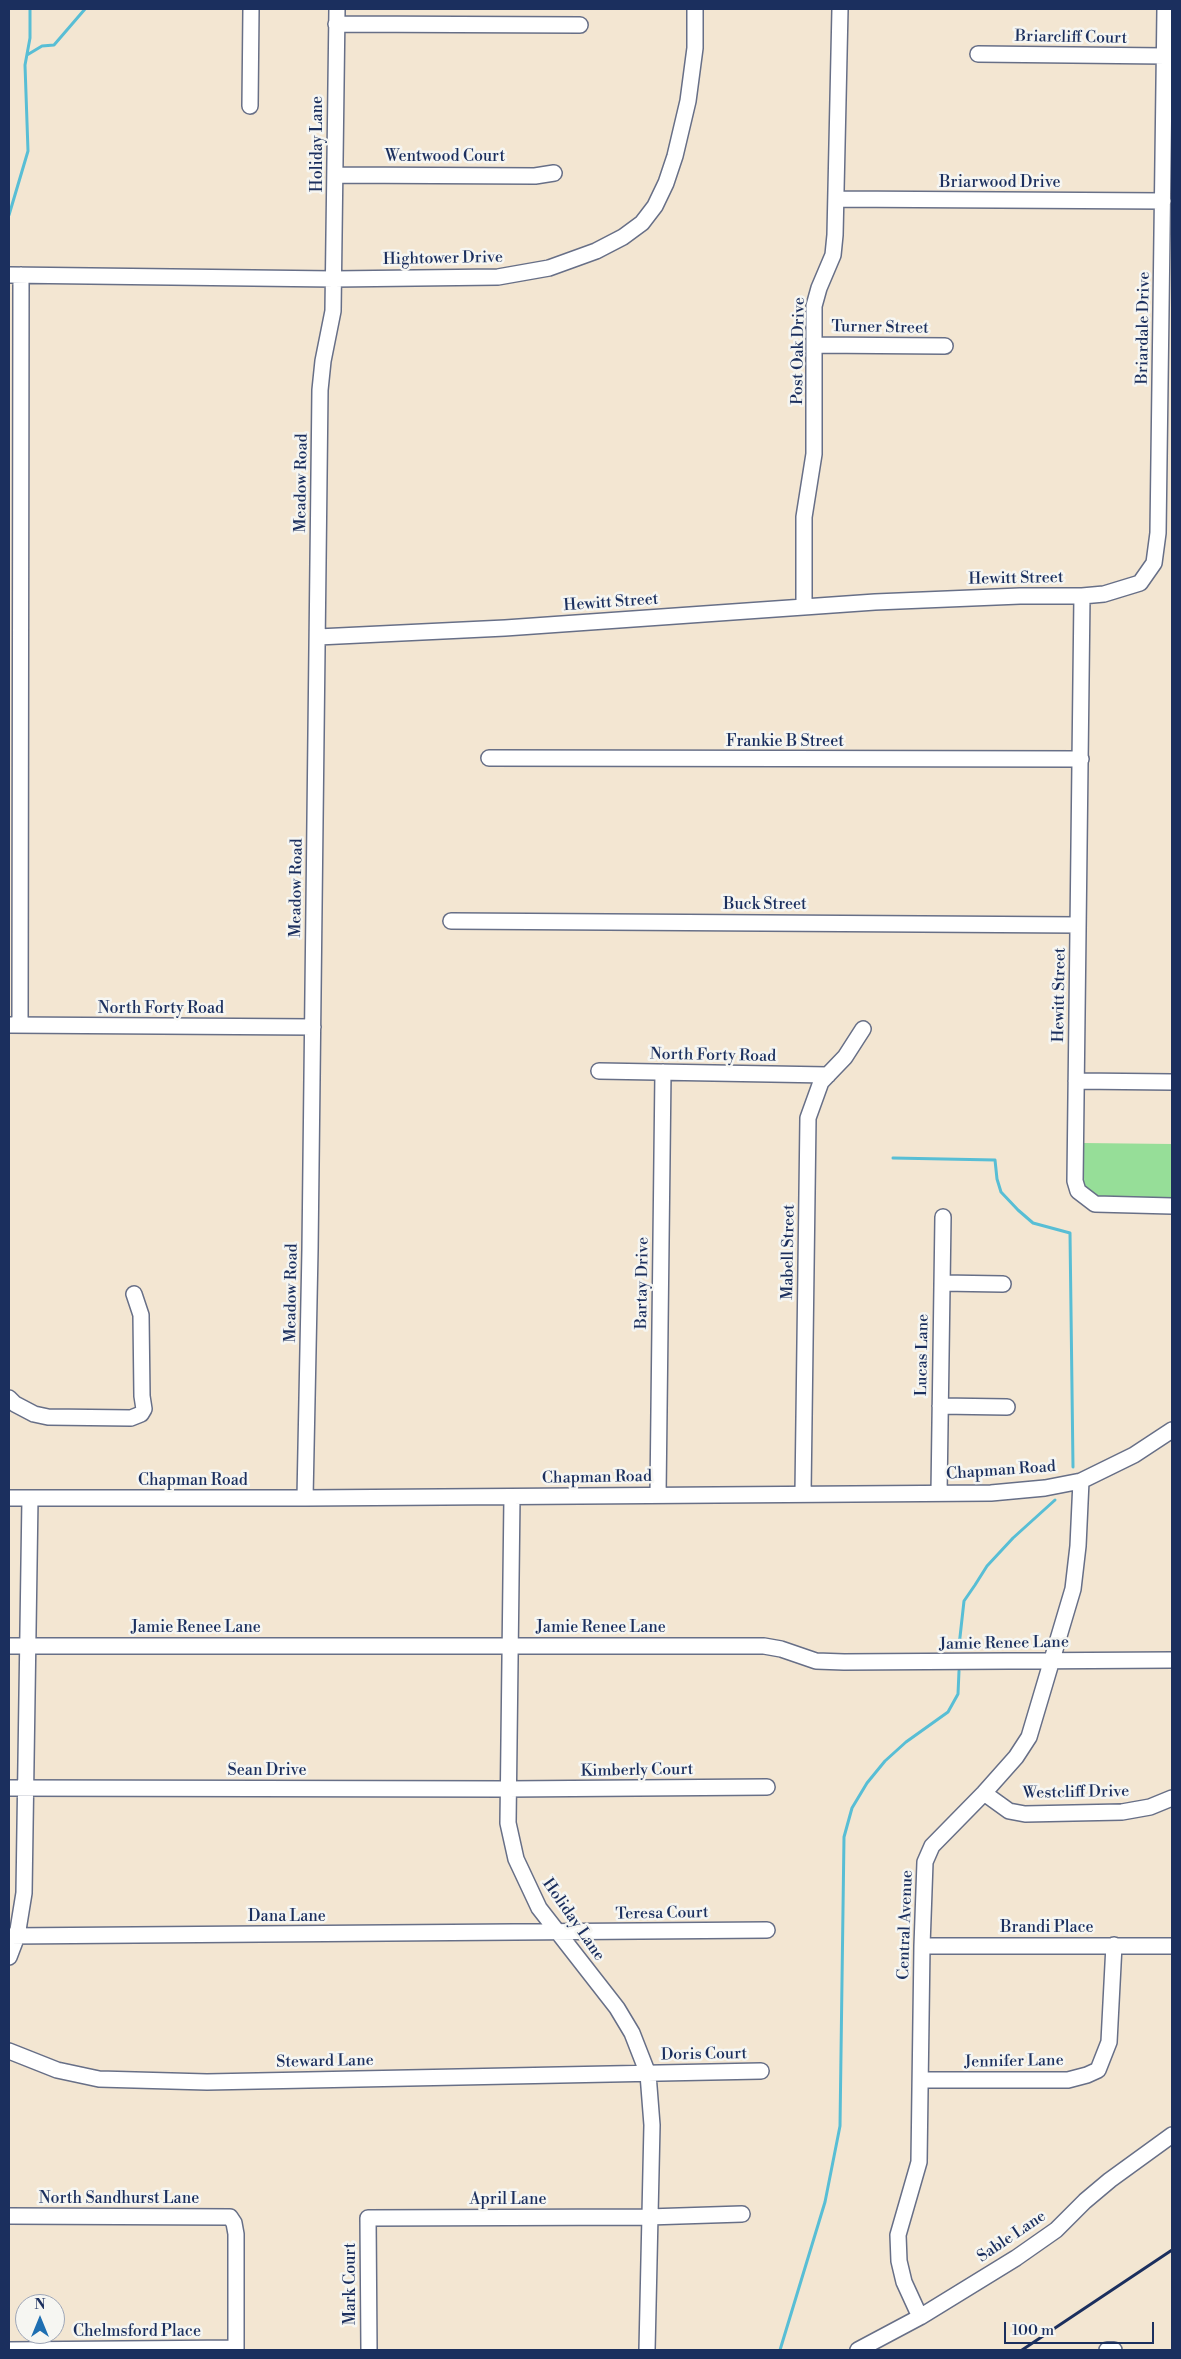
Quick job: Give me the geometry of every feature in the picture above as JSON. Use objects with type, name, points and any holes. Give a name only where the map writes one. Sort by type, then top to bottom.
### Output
[{"type":"street","points":[[250,106],[251,9]]},
{"type":"street","name":"Hightower Drive","points":[[15,275],[334,279],[498,277],[549,268],[596,251],[623,238],[642,223],[655,206],[675,156],[688,101],[695,48],[695,9]]},
{"type":"street","name":"Post Oak Drive","points":[[804,607],[804,517],[814,454],[814,306],[832,255],[836,199],[840,9]]},
{"type":"street","name":"Briardale Drive","points":[[1082,596],[1130,588],[1144,580],[1154,563],[1165,533],[1166,346],[1163,201],[1165,9]]},
{"type":"street","points":[[337,16],[580,25]]},
{"type":"street","name":"Holiday Lane","points":[[334,279],[337,16]]},
{"type":"street","name":"Briarcliff Court","points":[[978,54],[1165,56]]},
{"type":"street","name":"Wentwood Court","points":[[335,174],[535,176],[554,173]]},
{"type":"street","name":"Briarwood Drive","points":[[836,199],[1163,201]]},
{"type":"street","points":[[14,1025],[15,275]]},
{"type":"street","name":"Meadow Road","points":[[305,1498],[313,1026],[320,390],[322,361],[333,311],[334,279]]},
{"type":"street","name":"Turner Street","points":[[814,345],[944,346]]},
{"type":"street","name":"Hewitt Street","points":[[318,637],[505,628],[938,599],[1082,596],[1075,1181],[1078,1191],[1095,1204],[1172,1206]]},
{"type":"street","name":"Frankie B Street","points":[[489,758],[1081,760]]},
{"type":"street","name":"Buck Street","points":[[451,921],[1078,925]]},
{"type":"street","name":"North Forty Road","points":[[14,1025],[313,1026]]},
{"type":"street","name":"Mabell Street","points":[[802,1493],[808,1118],[818,1087],[845,1057],[863,1028]]},
{"type":"street","name":"North Forty Road","points":[[598,1071],[828,1075]]},
{"type":"street","name":"Bartay Drive","points":[[658,1495],[663,1072]]},
{"type":"street","points":[[1076,1081],[1172,1082]]},
{"type":"street","name":"Lucas Lane","points":[[939,1493],[943,1217]]},
{"type":"street","points":[[942,1283],[1003,1284]]},
{"type":"street","points":[[9,1398],[15,1404],[34,1414],[48,1417],[131,1418],[141,1414],[144,1409],[142,1396],[141,1315],[134,1294]]},
{"type":"street","points":[[940,1406],[1008,1407]]},
{"type":"street","name":"Chapman Road","points":[[9,1498],[512,1497],[939,1493],[1031,1490],[1081,1481],[1134,1455],[1172,1430]]},
{"type":"street","name":"Central Avenue","points":[[920,2317],[904,2282],[899,2261],[898,2235],[919,2162],[925,1862],[932,1846],[984,1793],[1016,1757],[1029,1737],[1073,1589],[1078,1546],[1081,1481]]},
{"type":"street","name":"Holiday Lane","points":[[512,1497],[508,1823],[516,1859],[539,1908],[617,2008],[632,2033],[648,2074],[652,2125],[648,2218],[647,2350]]},
{"type":"street","points":[[9,1957],[24,1893],[30,1498]]},
{"type":"street","name":"Jamie Renee Lane","points":[[9,1646],[764,1646],[781,1648],[816,1660],[844,1662],[1172,1660]]},
{"type":"street","name":"Kimberly Court","points":[[507,1789],[767,1787]]},
{"type":"street","name":"Sean Drive","points":[[9,1788],[507,1789]]},
{"type":"street","name":"Westcliff Drive","points":[[984,1793],[1009,1812],[1024,1814],[1122,1812],[1150,1807],[1172,1798]]},
{"type":"street","name":"Teresa Court","points":[[557,1932],[767,1930]]},
{"type":"street","name":"Dana Lane","points":[[13,1936],[557,1932]]},
{"type":"street","name":"Jennifer Lane","points":[[921,2080],[1068,2080],[1098,2070],[1109,2042],[1114,1945]]},
{"type":"street","name":"Brandi Place","points":[[922,1946],[1172,1946]]},
{"type":"street","name":"Steward Lane","points":[[9,2051],[57,2070],[99,2079],[207,2082],[648,2074]]},
{"type":"street","name":"Doris Court","points":[[648,2074],[761,2071]]},
{"type":"street","name":"Sable Lane","points":[[858,2350],[920,2317],[1016,2258],[1056,2230],[1104,2186],[1172,2135]]},
{"type":"street","name":"April Lane","points":[[368,2218],[648,2218],[742,2214]]},
{"type":"street","name":"North Sandhurst Lane","points":[[9,2216],[230,2217],[234,2223],[236,2234],[236,2349]]},
{"type":"street","name":"Mark Court","points":[[368,2218],[370,2350]]},
{"type":"street","name":"Chelmsford Place","points":[[9,2350],[236,2349]]},
{"type":"street","points":[[1106,2350],[1114,2350]]},
{"type":"green space","points":[[1083,1143],[1172,1144],[1172,1200],[1106,1200],[1094,1196],[1087,1190],[1083,1180]]},
{"type":"waterway","points":[[9,215],[28,151],[25,65],[30,38],[30,9]]},
{"type":"waterway","points":[[27,55],[42,46],[54,45],[85,9]]},
{"type":"waterway","points":[[893,1158],[995,1160],[997,1179],[1001,1192],[1018,1210],[1033,1223],[1070,1233],[1073,1467]]},
{"type":"waterway","points":[[959,1646],[964,1601],[987,1566],[1013,1538],[1055,1500]]},
{"type":"waterway","points":[[780,2350],[825,2202],[840,2126],[844,1837],[852,1808],[867,1783],[885,1761],[906,1742],[948,1712],[958,1694],[959,1671]]},
{"type":"railway","points":[[1022,2350],[1172,2250]]}]
